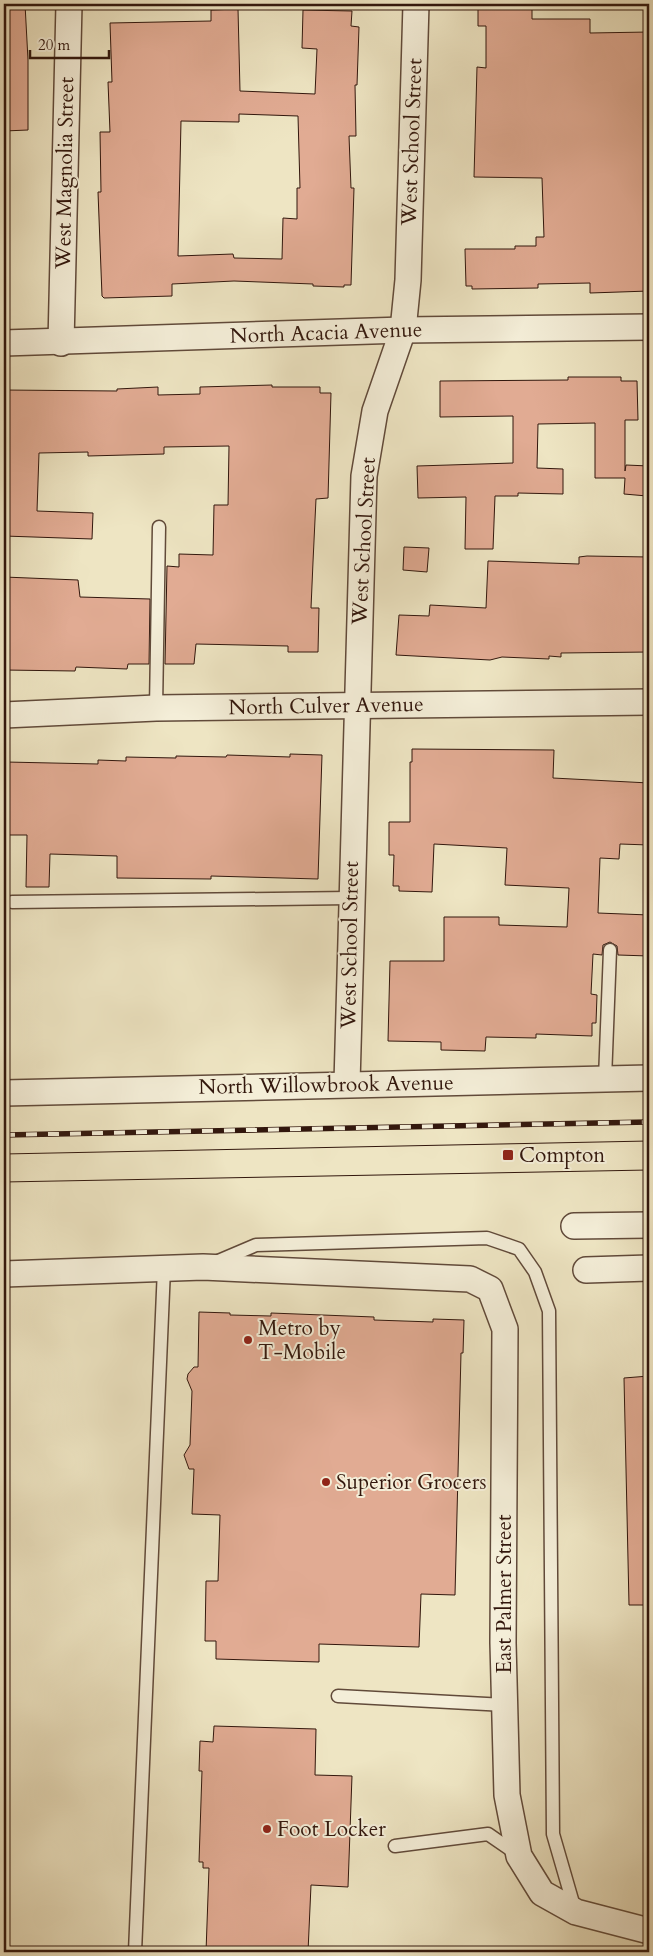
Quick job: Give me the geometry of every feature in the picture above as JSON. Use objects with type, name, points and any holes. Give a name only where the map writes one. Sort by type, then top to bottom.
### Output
[{"type":"street","name":"West Magnolia Street","points":[[60,343],[69,4]]},
{"type":"street","name":"West School Street","points":[[347,1084],[350,898],[364,476],[375,411],[403,330],[408,280],[416,4]]},
{"type":"street","name":"North Acacia Avenue","points":[[4,343],[60,343],[403,330],[649,327]]},
{"type":"street","name":"North Culver Avenue","points":[[4,715],[156,708],[357,704],[649,702]]},
{"type":"street","name":"North Willowbrook Avenue","points":[[4,1093],[649,1078]]},
{"type":"street","points":[[574,1226],[649,1224]]},
{"type":"street","points":[[4,1274],[203,1267]]},
{"type":"street","name":"East Palmer Street","points":[[203,1267],[470,1278],[490,1289],[505,1329],[503,1643],[507,1795],[519,1856],[542,1893],[576,1912]]},
{"type":"street","points":[[586,1270],[649,1268]]},
{"type":"street","points":[[576,1912],[649,1931]]},
{"type":"lane","points":[[156,708],[159,527]]},
{"type":"lane","points":[[12,902],[350,898]]},
{"type":"lane","points":[[605,1079],[610,950]]},
{"type":"lane","points":[[203,1267],[256,1245],[487,1238],[519,1249],[535,1272],[549,1311],[553,1834],[576,1912]]},
{"type":"lane","points":[[135,1952],[164,1268]]},
{"type":"lane","points":[[338,1696],[505,1705]]},
{"type":"lane","points":[[395,1846],[488,1834],[519,1856]]},
{"type":"building","points":[[4,4],[25,4],[28,60],[28,130],[4,131]]},
{"type":"building","points":[[532,4],[532,19],[590,19],[590,33],[649,32],[649,291],[590,293],[590,283],[538,284],[538,288],[472,289],[472,286],[466,286],[465,249],[515,249],[515,246],[536,246],[536,237],[544,237],[542,178],[474,177],[477,67],[486,68],[486,26],[478,26],[478,5]]},
{"type":"building","points":[[238,9],[240,91],[315,94],[317,49],[302,48],[303,10],[352,11],[351,26],[359,27],[357,85],[355,85],[356,136],[349,136],[351,188],[354,188],[351,285],[344,285],[344,287],[313,286],[313,284],[234,281],[172,284],[172,296],[104,298],[102,296],[98,192],[101,192],[100,132],[110,132],[108,82],[112,82],[110,23],[211,21],[211,10]],"holes":[[[239,114],[298,116],[300,188],[297,188],[297,219],[283,218],[282,259],[234,258],[233,254],[178,256],[181,121],[239,122]]]},
{"type":"building","points":[[568,377],[621,377],[621,381],[637,381],[638,420],[625,420],[625,471],[626,465],[649,466],[647,496],[624,494],[625,478],[595,478],[595,423],[538,424],[537,468],[563,469],[563,494],[518,493],[518,496],[495,496],[493,549],[465,549],[466,497],[418,498],[417,466],[513,463],[513,416],[440,417],[440,381],[568,380]]},
{"type":"building","points":[[272,385],[272,387],[320,387],[320,393],[331,393],[328,498],[316,499],[311,608],[319,608],[318,652],[288,652],[288,646],[196,644],[194,664],[165,664],[167,566],[179,567],[179,554],[213,555],[214,505],[228,505],[229,446],[164,447],[164,454],[88,456],[88,452],[39,453],[37,511],[93,513],[92,539],[4,536],[8,420],[4,420],[4,390],[117,391],[117,389],[158,387],[158,395],[200,394],[200,387]]},
{"type":"building","points":[[404,547],[429,548],[427,572],[403,570]]},
{"type":"building","points":[[579,557],[649,557],[649,652],[561,653],[561,657],[549,656],[549,659],[502,657],[490,660],[396,655],[399,615],[429,616],[430,605],[486,608],[488,561],[579,564]]},
{"type":"building","points":[[4,577],[78,580],[80,597],[150,599],[149,664],[128,664],[127,669],[76,667],[75,671],[4,670]]},
{"type":"building","points":[[412,749],[554,750],[553,778],[649,783],[649,845],[620,844],[619,859],[600,858],[598,913],[649,915],[649,956],[618,955],[617,946],[610,942],[603,945],[602,955],[593,954],[591,994],[597,995],[596,1023],[592,1023],[592,1036],[536,1034],[536,1038],[486,1037],[485,1051],[441,1050],[441,1042],[388,1041],[390,961],[444,961],[444,917],[499,917],[499,925],[567,927],[569,888],[505,885],[507,848],[434,844],[432,892],[399,891],[399,886],[393,886],[394,855],[389,855],[389,822],[410,822],[410,762],[412,762]]},
{"type":"building","points":[[290,754],[322,755],[318,879],[211,876],[211,879],[117,878],[117,856],[50,854],[49,887],[26,887],[27,835],[8,835],[6,762],[98,764],[98,760],[126,761],[126,757],[176,758],[176,756],[226,757],[227,755],[290,757]]},
{"type":"building","name":"Superior Grocers","points":[[199,1312],[230,1313],[230,1315],[271,1316],[271,1313],[374,1317],[374,1320],[433,1322],[433,1319],[464,1320],[463,1353],[461,1353],[455,1595],[421,1594],[419,1647],[319,1644],[319,1662],[216,1659],[216,1641],[205,1641],[206,1581],[218,1581],[220,1515],[192,1514],[194,1469],[189,1469],[184,1455],[190,1445],[192,1391],[187,1379],[188,1374],[194,1367],[198,1367]]},
{"type":"building","points":[[649,1376],[649,1605],[629,1605],[624,1378]]},
{"type":"building","points":[[214,1726],[316,1729],[315,1775],[352,1776],[348,1887],[311,1885],[308,1952],[206,1952],[209,1868],[203,1868],[203,1862],[199,1862],[202,1771],[199,1771],[200,1741],[213,1742]]},
{"type":"tram line","points":[[4,1154],[649,1141]]},
{"type":"tram line","points":[[4,1182],[649,1170]]},
{"type":"railway","points":[[4,1135],[649,1122]]},
{"type":"place","name":"Compton","points":[[508,1155]]},
{"type":"place","name":"Metro by T-Mobile","points":[[248,1340]]},
{"type":"place","name":"Superior Grocers","points":[[326,1482]]},
{"type":"place","name":"Foot Locker","points":[[267,1829]]}]
